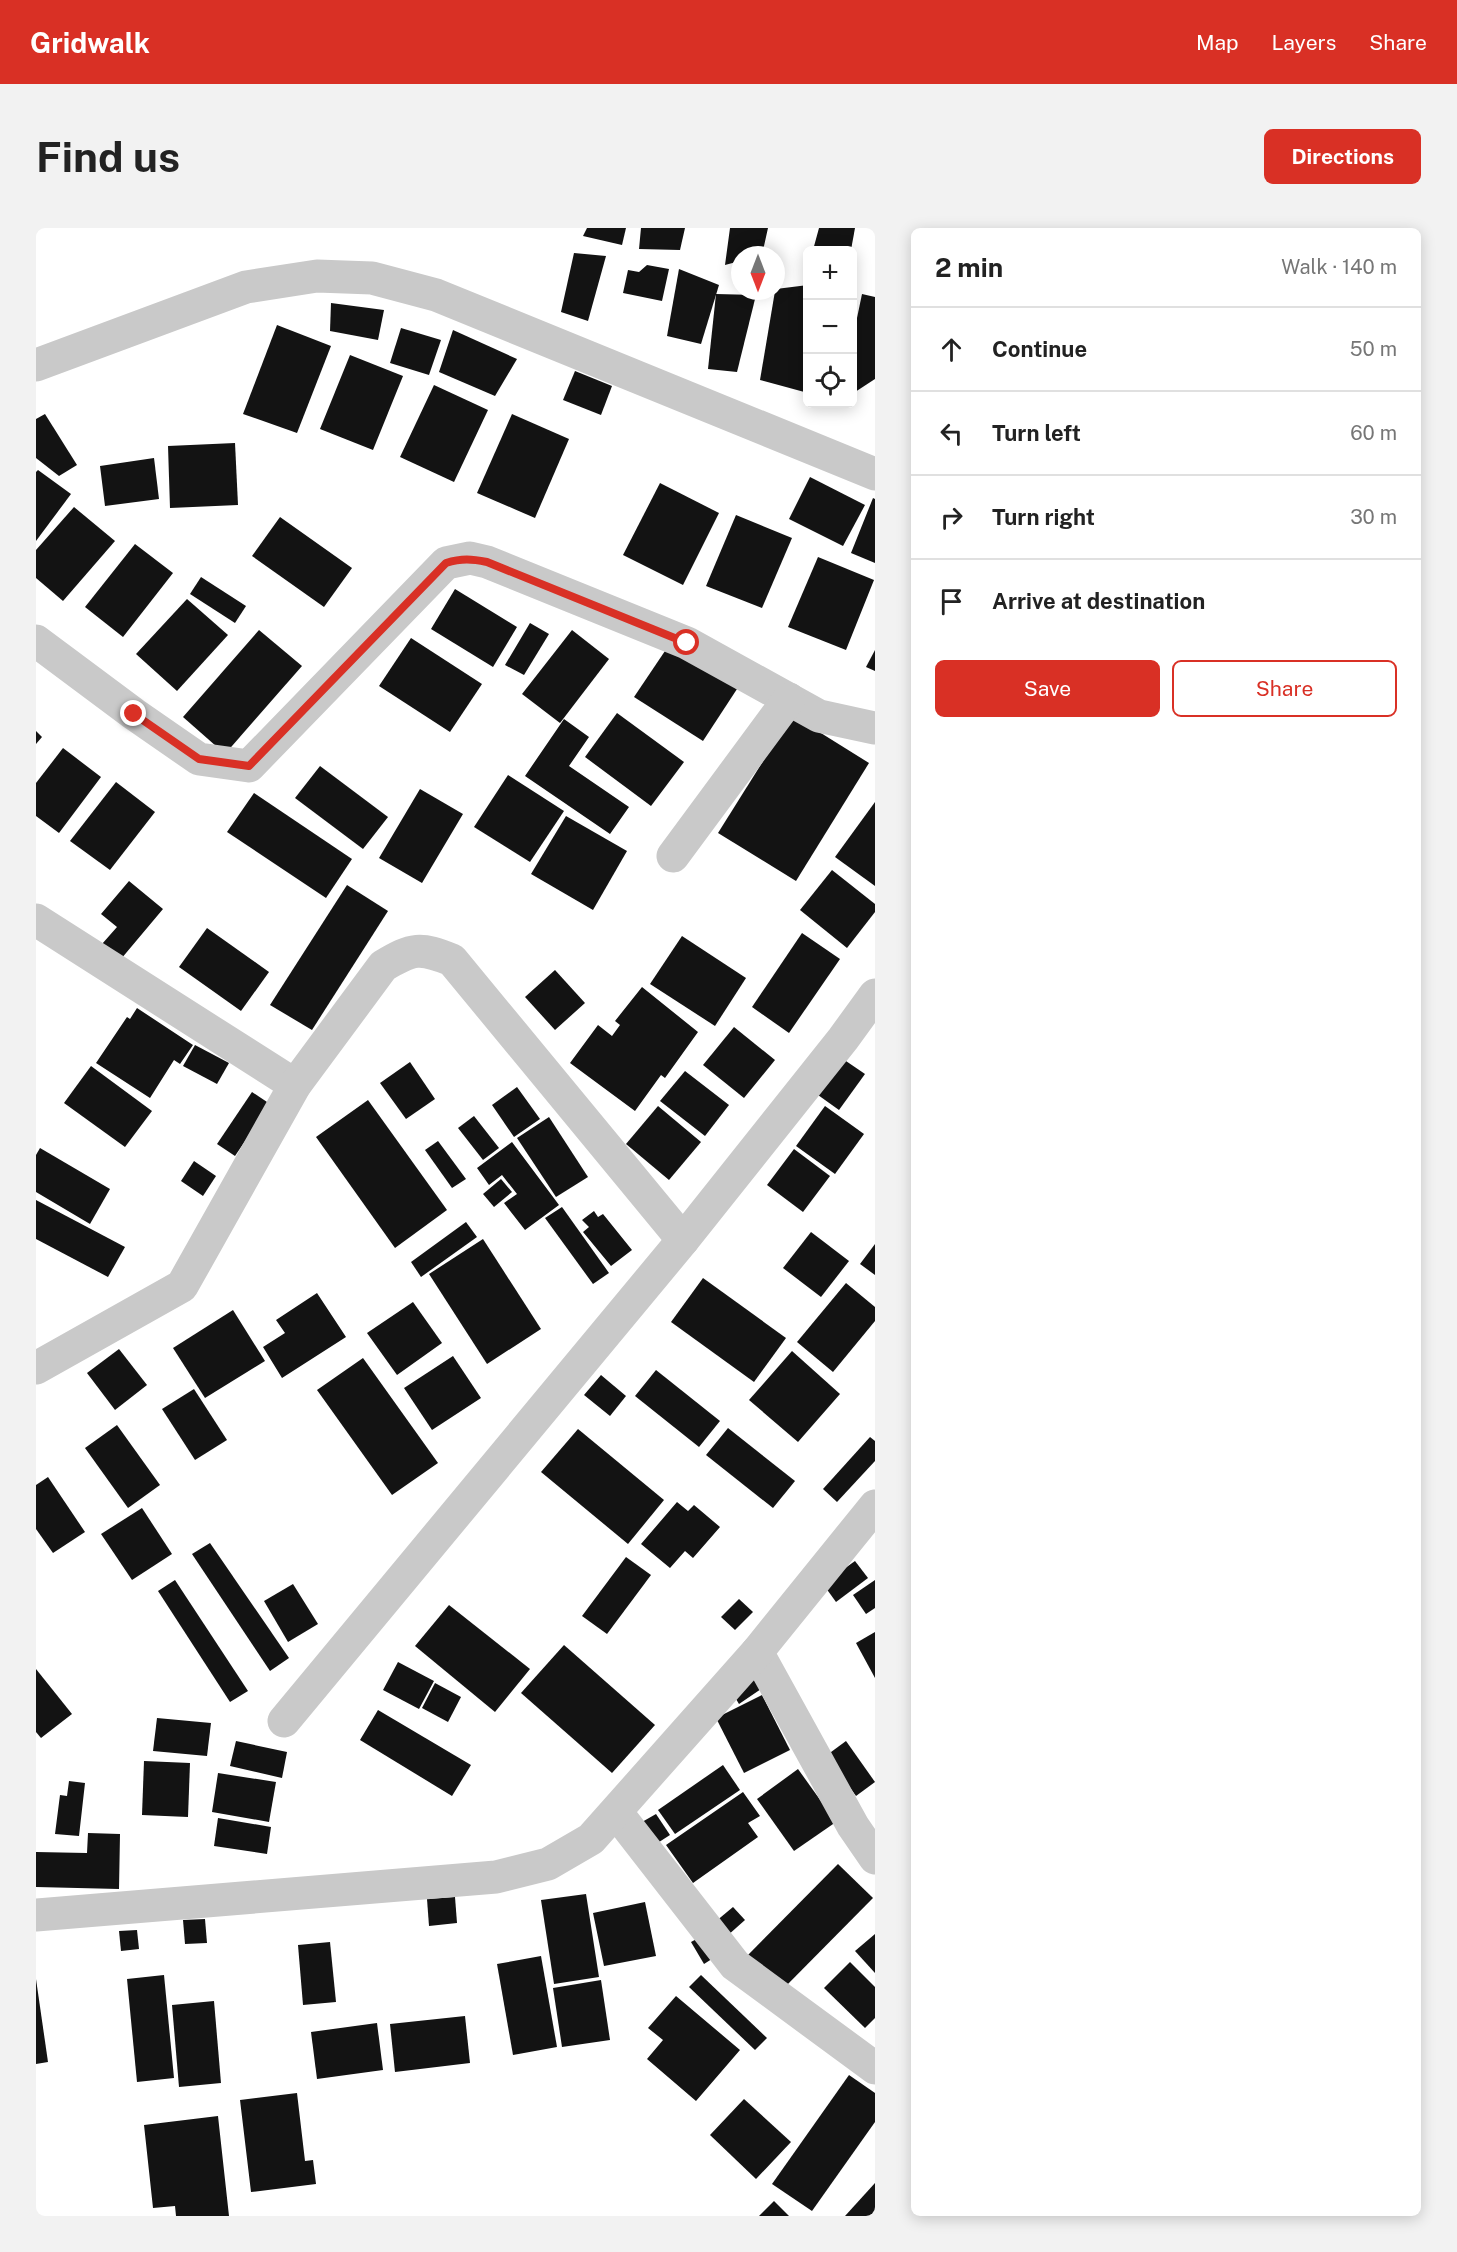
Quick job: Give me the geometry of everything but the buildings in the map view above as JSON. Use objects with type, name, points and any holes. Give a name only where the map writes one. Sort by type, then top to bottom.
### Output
[{"type":"street","points":[[36,365],[246,286],[317,276],[372,278],[436,295],[875,474]]},
{"type":"street","points":[[36,641],[199,759],[249,766],[446,563],[470,558],[487,562],[687,643],[819,716],[875,728]]},
{"type":"street","points":[[673,856],[789,699]]},
{"type":"street","points":[[36,920],[295,1085]]},
{"type":"street","points":[[36,1368],[182,1286],[295,1085],[383,966],[403,954],[428,951],[452,960],[683,1240]]},
{"type":"street","points":[[284,1721],[683,1240],[843,1039],[875,995]]},
{"type":"street","points":[[36,1915],[496,1877],[548,1864],[591,1839],[616,1812],[757,1652],[875,1506]]},
{"type":"street","points":[[757,1652],[853,1826],[875,1857]]},
{"type":"street","points":[[616,1812],[735,1965],[875,2068]]},
{"type":"route","points":[[134,714],[199,759],[249,766],[446,563],[458,559],[470,558],[487,562],[687,643]]}]
